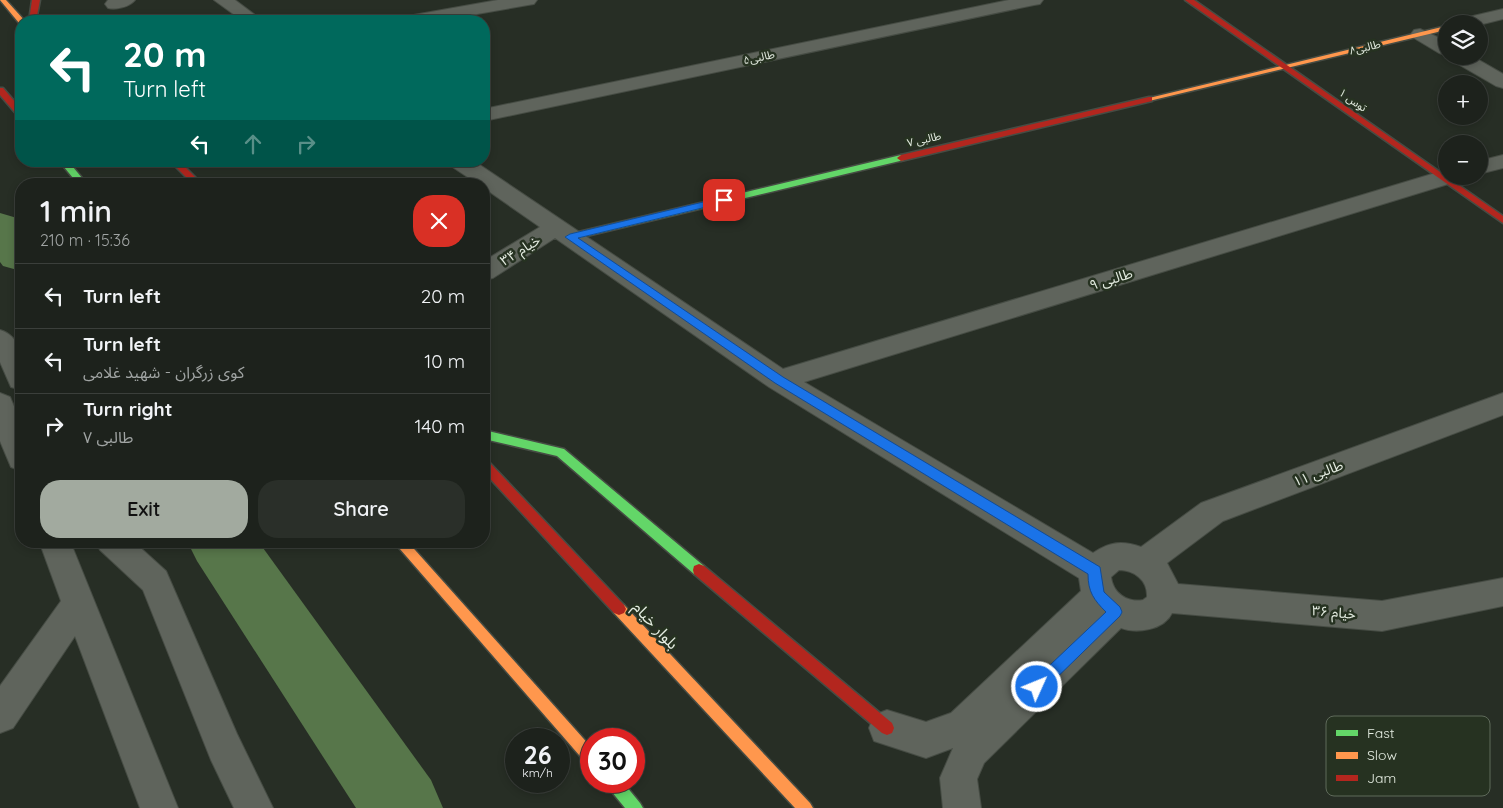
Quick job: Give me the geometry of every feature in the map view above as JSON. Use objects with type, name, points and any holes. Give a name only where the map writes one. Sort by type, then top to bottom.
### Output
[{"type":"street","points":[[2,0],[16,15]]},
{"type":"street","points":[[33,15],[36,0]]},
{"type":"street","points":[[223,0],[245,15]]},
{"type":"street","points":[[442,15],[528,0]]},
{"type":"street","name":"طالبی۵","points":[[490,114],[1034,0]]},
{"type":"street","name":"توس ۱","points":[[1189,0],[1438,171]]},
{"type":"street","points":[[1488,18],[1503,14]]},
{"type":"street","name":"طالبی۸","points":[[1284,67],[1438,30]]},
{"type":"street","points":[[1420,34],[1438,44]]},
{"type":"street","points":[[1474,65],[1503,82]]},
{"type":"street","name":"طالبی ۷","points":[[563,232],[1284,67]]},
{"type":"street","points":[[0,90],[15,107]]},
{"type":"street","points":[[1488,165],[1503,161]]},
{"type":"street","points":[[68,167],[78,178]]},
{"type":"street","points":[[180,167],[192,178]]},
{"type":"street","points":[[468,167],[484,178]]},
{"type":"street","name":"طالبی ۹","points":[[779,380],[1438,180]]},
{"type":"street","points":[[490,182],[779,380],[1103,593],[1138,616],[1150,614],[1159,608],[1164,598],[1164,588],[1160,578],[1144,562],[1129,556],[1114,556],[1102,561],[1103,593],[971,750],[958,778],[962,808]]},
{"type":"street","name":"توس ۱","points":[[1457,185],[1503,220]]},
{"type":"street","name":"خیام ۳۴","points":[[490,269],[563,232]]},
{"type":"street","points":[[0,339],[9,352],[15,366]]},
{"type":"street","points":[[0,404],[15,443]]},
{"type":"street","name":"طالبی ۱۱","points":[[1144,562],[1212,512],[1503,404]]},
{"type":"street","points":[[490,436],[560,452],[887,728],[926,740],[962,727],[1103,593]]},
{"type":"street","name":"بلوار خیام","points":[[490,470],[805,808]]},
{"type":"street","points":[[57,548],[159,808]]},
{"type":"street","points":[[119,548],[155,581],[224,747],[254,808]]},
{"type":"street","points":[[406,548],[580,746]]},
{"type":"street","name":"خیام ۳۶","points":[[1164,598],[1382,616],[1503,592]]},
{"type":"street","points":[[0,716],[78,604]]},
{"type":"street","points":[[622,793],[635,808]]},
{"type":"waterway","points":[[0,229],[15,247]]},
{"type":"waterway","points":[[225,548],[403,808]]},
{"type":"traffic: fast","points":[[570,237],[901,158]]},
{"type":"traffic: fast","points":[[68,167],[78,178]]},
{"type":"traffic: fast","points":[[490,436],[560,452],[699,570]]},
{"type":"traffic: fast","points":[[622,793],[635,808]]},
{"type":"traffic: slow","points":[[2,0],[16,15]]},
{"type":"traffic: slow","points":[[1149,99],[1438,30]]},
{"type":"traffic: slow","points":[[405,548],[580,746]]},
{"type":"traffic: slow","points":[[619,609],[805,808]]},
{"type":"traffic: jam","points":[[33,15],[36,0]]},
{"type":"traffic: jam","points":[[1189,0],[1503,220]]},
{"type":"traffic: jam","points":[[0,90],[15,107]]},
{"type":"traffic: jam","points":[[901,158],[1149,99]]},
{"type":"traffic: jam","points":[[180,167],[192,178]]},
{"type":"traffic: jam","points":[[490,470],[619,609]]},
{"type":"traffic: jam","points":[[699,570],[887,728]]},
{"type":"route","points":[[724,200],[570,237],[779,380],[1095,571],[1095,584],[1098,596],[1116,612],[1037,687]]}]
